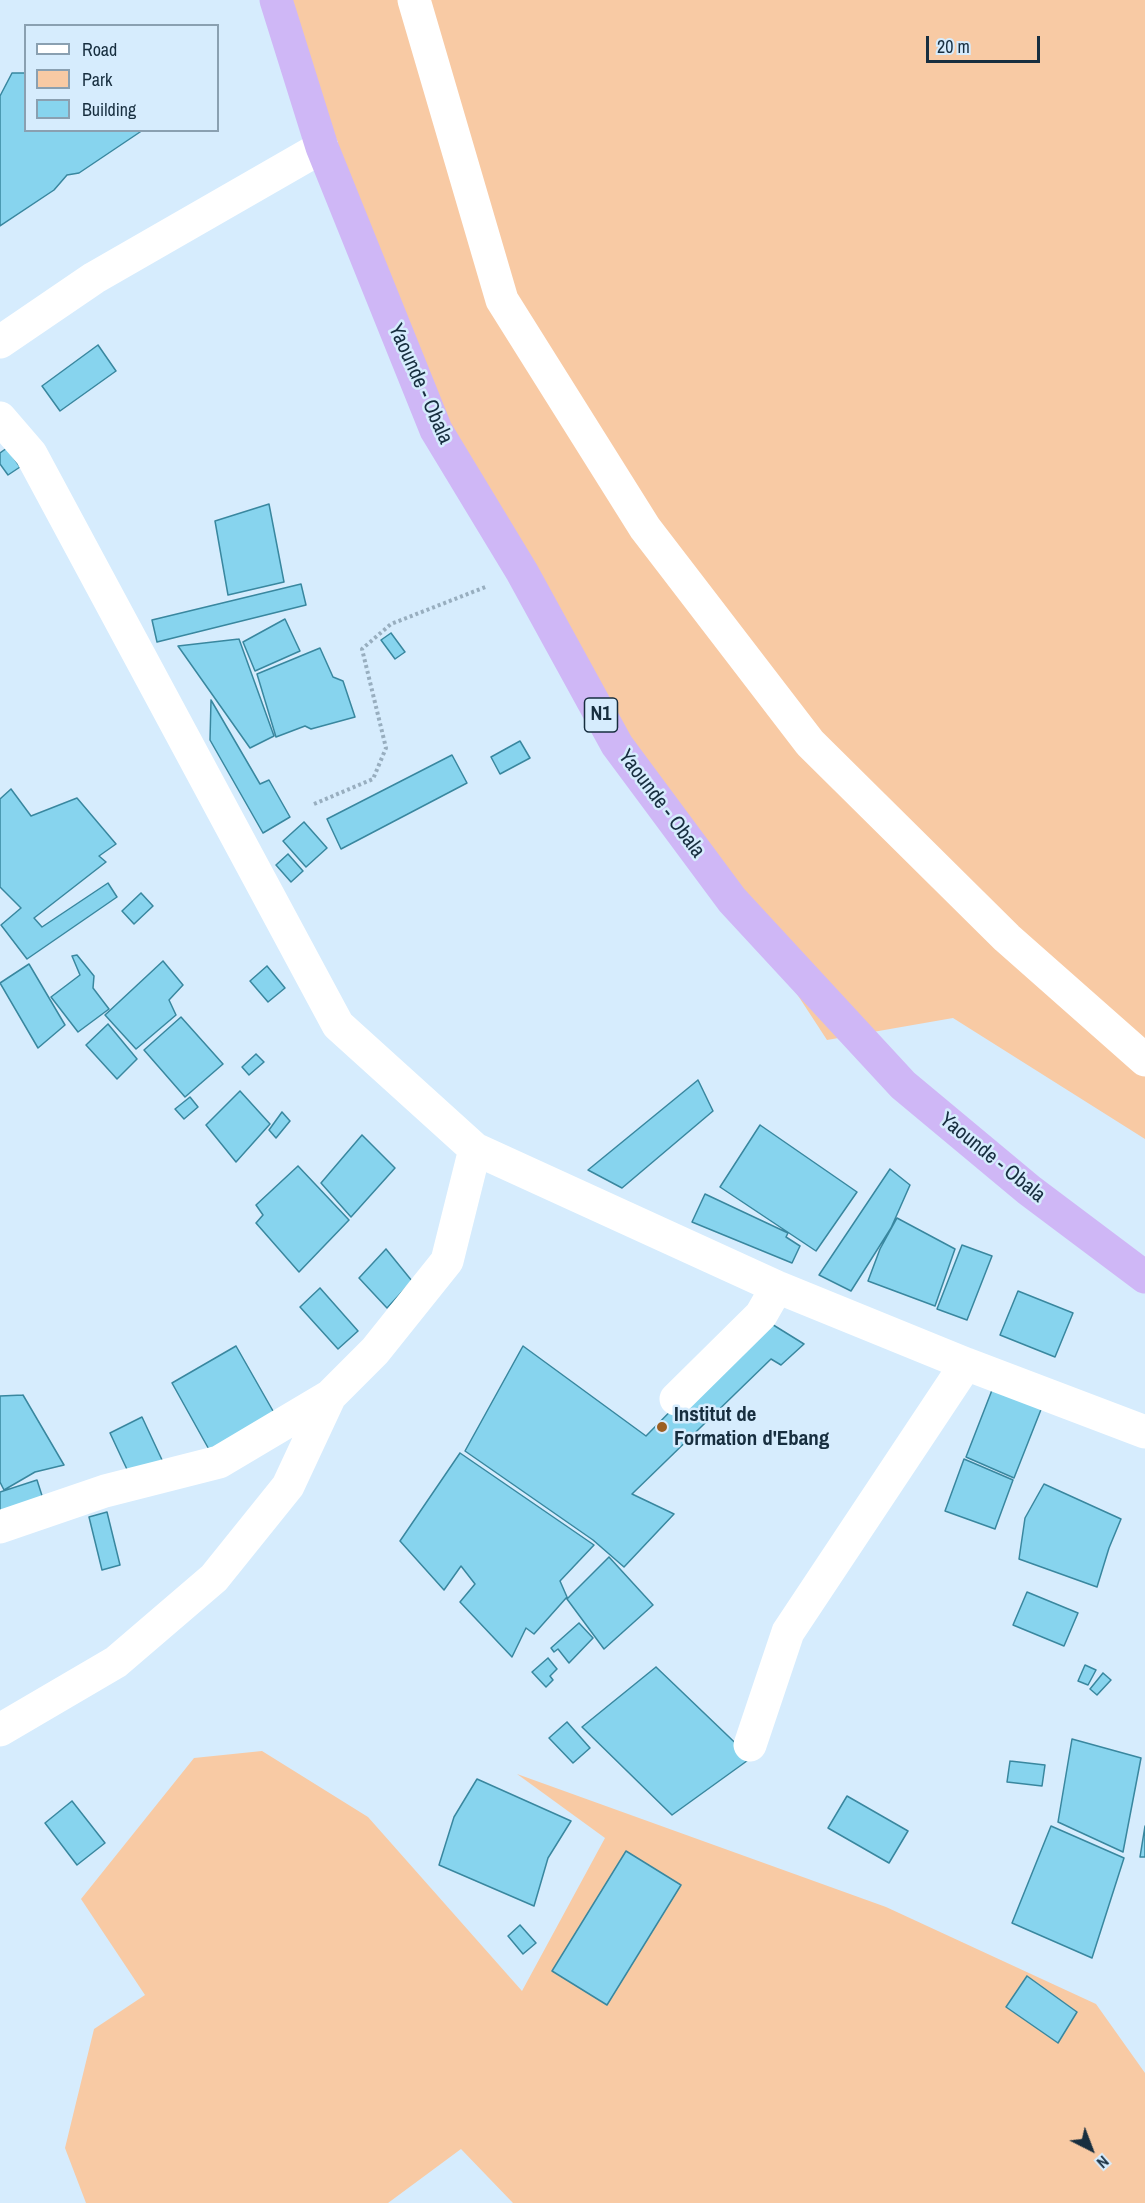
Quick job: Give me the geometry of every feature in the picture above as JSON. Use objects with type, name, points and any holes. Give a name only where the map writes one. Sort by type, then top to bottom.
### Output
[{"type":"highway","name":"Yaounde - Obala","points":[[276,0],[322,147],[436,430],[522,572],[617,745],[732,900],[903,1084],[1029,1190],[1145,1277]]},
{"type":"street","points":[[414,0],[502,300],[645,528],[810,743],[1007,938],[1145,1060]]},
{"type":"street","points":[[0,342],[94,278],[322,147]]},
{"type":"street","points":[[0,418],[31,454],[338,1024],[475,1149],[777,1287],[966,1364],[1145,1432]]},
{"type":"street","points":[[0,1527],[105,1491],[219,1462],[330,1396],[375,1351],[447,1261],[475,1149]]},
{"type":"street","points":[[676,1399],[760,1314],[777,1287]]},
{"type":"street","points":[[750,1746],[788,1632],[966,1364]]},
{"type":"street","points":[[0,1730],[116,1662],[214,1578],[288,1486],[330,1396]]},
{"type":"path","points":[[314,804],[373,779],[386,748],[362,649],[391,624],[522,572]]},
{"type":"green space","points":[[280,0],[1145,0],[1145,1139],[953,1018],[827,1040],[490,524]]},
{"type":"green space","points":[[262,1751],[368,1817],[522,1991],[605,1838],[517,1774],[886,1907],[1096,2004],[1145,2073],[1145,2203],[513,2203],[461,2149],[388,2203],[86,2203],[65,2148],[94,2029],[145,1995],[81,1899],[194,1758]]},
{"type":"building","points":[[12,73],[24,73],[24,132],[140,132],[79,173],[67,175],[54,190],[0,226],[0,96]]},
{"type":"building","points":[[98,345],[116,371],[60,411],[42,386]]},
{"type":"building","points":[[7,448],[20,467],[8,475],[0,464],[0,453]]},
{"type":"building","points":[[269,504],[284,582],[228,595],[215,521]]},
{"type":"building","points":[[301,584],[306,605],[157,642],[152,620]]},
{"type":"building","points":[[285,619],[300,651],[255,671],[243,642]]},
{"type":"building","points":[[391,633],[405,652],[395,659],[381,640]]},
{"type":"building","points":[[239,639],[274,736],[250,748],[178,646]]},
{"type":"building","points":[[320,648],[333,677],[343,681],[355,717],[311,729],[305,726],[276,737],[257,674]]},
{"type":"building","points":[[211,700],[260,784],[269,780],[290,817],[263,833],[210,740]]},
{"type":"building","points":[[520,741],[530,758],[500,774],[491,757]]},
{"type":"building","points":[[452,755],[467,783],[341,849],[327,819]]},
{"type":"building","points":[[11,789],[31,816],[77,798],[116,844],[99,856],[106,862],[34,918],[42,927],[108,883],[117,897],[27,959],[1,925],[21,908],[0,887],[0,799]]},
{"type":"building","points":[[304,822],[327,848],[306,867],[283,841]]},
{"type":"building","points":[[288,854],[303,871],[291,882],[276,865]]},
{"type":"building","points":[[141,893],[153,906],[134,924],[122,911]]},
{"type":"building","points":[[77,955],[94,976],[93,988],[109,1009],[78,1032],[51,997],[80,975],[72,956]]},
{"type":"building","points":[[163,961],[183,985],[169,1000],[176,1015],[136,1049],[105,1015]]},
{"type":"building","points":[[29,964],[65,1025],[38,1048],[0,983]]},
{"type":"building","points":[[267,966],[285,988],[268,1002],[250,981]]},
{"type":"building","points":[[181,1017],[223,1064],[185,1097],[144,1050]]},
{"type":"building","points":[[108,1024],[137,1059],[117,1079],[86,1045]]},
{"type":"building","points":[[256,1054],[264,1062],[249,1075],[242,1067]]},
{"type":"building","points":[[698,1080],[713,1111],[622,1188],[588,1170]]},
{"type":"building","points":[[240,1091],[270,1124],[236,1162],[206,1125]]},
{"type":"building","points":[[190,1097],[198,1107],[184,1119],[175,1109]]},
{"type":"building","points":[[282,1112],[290,1121],[276,1138],[269,1130]]},
{"type":"building","points":[[760,1125],[857,1192],[816,1251],[720,1187]]},
{"type":"building","points":[[362,1135],[395,1168],[351,1217],[321,1183]]},
{"type":"building","points":[[298,1166],[349,1220],[299,1272],[256,1223],[263,1215],[256,1205]]},
{"type":"building","points":[[890,1169],[910,1185],[891,1228],[851,1291],[819,1275]]},
{"type":"building","points":[[705,1194],[788,1233],[786,1237],[800,1246],[792,1263],[692,1222]]},
{"type":"building","points":[[897,1218],[955,1249],[935,1306],[868,1281],[880,1249]]},
{"type":"building","points":[[962,1245],[992,1256],[967,1320],[937,1309]]},
{"type":"building","points":[[386,1249],[412,1281],[387,1308],[359,1278]]},
{"type":"building","points":[[320,1288],[358,1331],[338,1349],[300,1307]]},
{"type":"building","points":[[1018,1291],[1073,1313],[1055,1357],[1000,1335]]},
{"type":"building","points":[[762,1318],[804,1344],[781,1365],[771,1359],[632,1494],[674,1514],[624,1567],[593,1540],[465,1451],[523,1346],[646,1436]]},
{"type":"building","points":[[236,1346],[281,1425],[216,1462],[172,1383]]},
{"type":"building","points":[[994,1385],[1042,1407],[1014,1478],[966,1457]]},
{"type":"building","points":[[23,1395],[64,1465],[35,1472],[4,1490],[0,1482],[0,1396]]},
{"type":"building","points":[[142,1417],[163,1462],[131,1478],[110,1433]]},
{"type":"building","points":[[460,1453],[594,1545],[560,1581],[567,1597],[534,1634],[526,1628],[512,1657],[460,1602],[475,1584],[461,1566],[444,1590],[400,1541]]},
{"type":"building","points":[[964,1459],[1013,1480],[995,1529],[945,1511]]},
{"type":"building","points":[[37,1480],[44,1502],[0,1516],[0,1492]]},
{"type":"building","points":[[1044,1484],[1121,1519],[1097,1587],[1019,1559],[1025,1518]]},
{"type":"building","points":[[107,1512],[120,1565],[102,1570],[89,1517]]},
{"type":"building","points":[[609,1557],[653,1605],[604,1649],[567,1599]]},
{"type":"building","points":[[1027,1592],[1078,1613],[1064,1646],[1013,1625]]},
{"type":"building","points":[[579,1623],[593,1638],[569,1663],[558,1649],[554,1652],[551,1648]]},
{"type":"building","points":[[548,1658],[557,1669],[550,1676],[553,1680],[546,1687],[532,1672]]},
{"type":"building","points":[[1085,1665],[1096,1670],[1088,1685],[1078,1681]]},
{"type":"building","points":[[656,1667],[751,1758],[672,1815],[582,1727]]},
{"type":"building","points":[[1103,1673],[1111,1680],[1097,1695],[1090,1689]]},
{"type":"building","points":[[567,1722],[590,1748],[573,1763],[549,1738]]},
{"type":"building","points":[[1072,1739],[1141,1758],[1123,1852],[1058,1822]]},
{"type":"building","points":[[1010,1761],[1045,1765],[1042,1786],[1007,1782]]},
{"type":"building","points":[[477,1779],[571,1821],[548,1858],[534,1906],[439,1865],[454,1817]]},
{"type":"building","points":[[847,1796],[908,1831],[889,1863],[828,1828]]},
{"type":"building","points":[[72,1801],[105,1843],[77,1865],[45,1823]]},
{"type":"building","points":[[1051,1826],[1124,1858],[1092,1958],[1012,1923]]},
{"type":"building","points":[[1145,1826],[1145,1857],[1140,1857]]},
{"type":"building","points":[[626,1851],[681,1885],[607,2005],[552,1971]]},
{"type":"building","points":[[520,1925],[536,1943],[523,1954],[508,1936]]},
{"type":"building","points":[[1027,1976],[1077,2012],[1058,2043],[1006,2007]]},
{"type":"place","name":"Institut de Formation d'Ebang","points":[[662,1427]]}]
